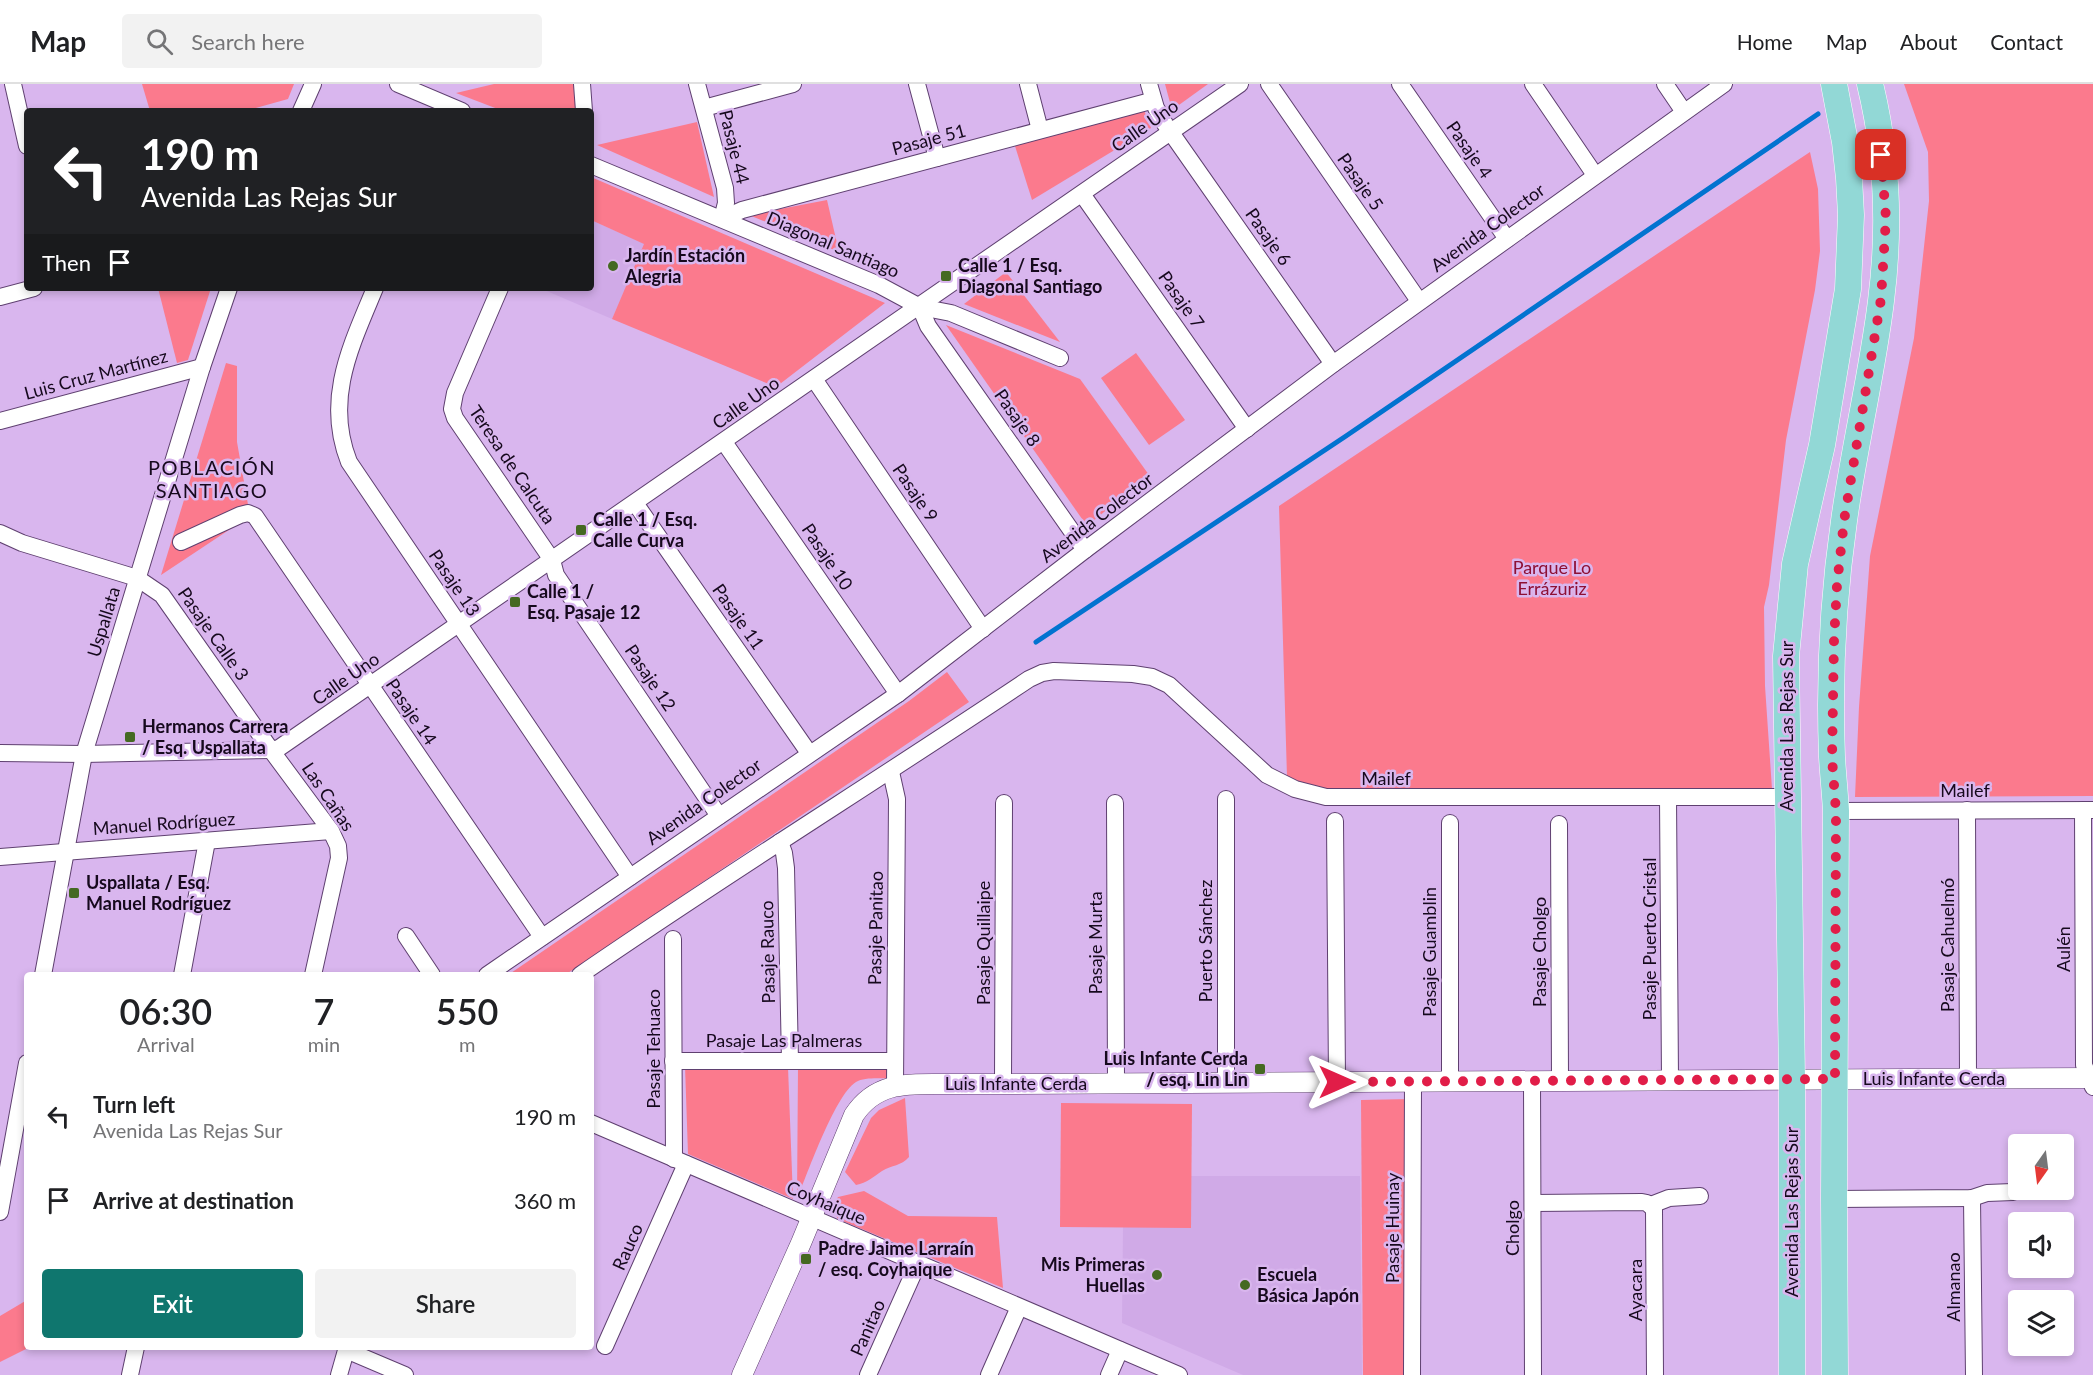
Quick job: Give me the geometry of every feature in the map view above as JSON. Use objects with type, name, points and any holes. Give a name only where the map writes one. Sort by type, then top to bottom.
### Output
[{"type":"main road","name":"Avenida Las Rejas Sur","points":[[1792,1375],[1792,1080],[1786,666],[1790,595],[1800,537],[1822,445],[1848,289],[1851,252],[1849,178],[1834,84]]},
{"type":"main road","points":[[1835,1375],[1836,812],[1832,729],[1837,585],[1845,511],[1881,299],[1885,258],[1884,176],[1870,84]]},
{"type":"street","points":[[13,84],[24,133]]},
{"type":"street","points":[[300,108],[313,84]]},
{"type":"street","points":[[398,84],[452,108]]},
{"type":"street","points":[[582,84],[584,108]]},
{"type":"street","name":"Pasaje 44","points":[[697,84],[725,188],[726,203],[722,219]]},
{"type":"street","points":[[704,108],[793,84]]},
{"type":"street","points":[[917,84],[937,158]]},
{"type":"street","points":[[1028,84],[1040,130]]},
{"type":"street","name":"Pasaje 6","points":[[1149,84],[1156,108],[1170,132],[1333,364]]},
{"type":"street","name":"Calle Uno","points":[[272,750],[284,745],[459,625],[1240,84]]},
{"type":"street","name":"Pasaje 5","points":[[1269,84],[1419,301]]},
{"type":"street","name":"Pasaje 4","points":[[1400,84],[1507,239]]},
{"type":"street","points":[[1533,84],[1595,175]]},
{"type":"street","points":[[1665,84],[1684,112]]},
{"type":"street","name":"Avenida Colector","points":[[491,972],[898,694],[1333,364],[1724,84]]},
{"type":"street","name":"Pasaje 51","points":[[722,219],[742,210],[1147,102]]},
{"type":"street","name":"Diagonal Santiago","points":[[594,166],[879,285],[920,307],[951,313],[1059,358]]},
{"type":"street","name":"Pasaje 7","points":[[1082,194],[1247,429]]},
{"type":"street","points":[[0,297],[24,290]]},
{"type":"street","name":"Uspallata","points":[[44,972],[84,754],[202,367],[228,291]]},
{"type":"street","name":"Pasaje 13","points":[[374,291],[345,365],[338,404],[340,435],[349,462],[630,877]]},
{"type":"street","name":"Teresa de Calcuta","points":[[499,291],[455,393],[452,409],[459,425],[552,560]]},
{"type":"street","name":"Pasaje 8","points":[[920,307],[928,326],[1085,550]]},
{"type":"street","name":"Luis Cruz Martínez","points":[[0,421],[202,367]]},
{"type":"street","name":"Pasaje 9","points":[[814,379],[983,629]]},
{"type":"street","name":"Pasaje 10","points":[[724,442],[898,694]]},
{"type":"street","name":"Pasaje 11","points":[[635,503],[809,753]]},
{"type":"street","name":"Pasaje 14","points":[[181,542],[240,515],[248,513],[255,516],[542,937]]},
{"type":"street","name":"Pasaje Calle 3","points":[[0,533],[22,543],[137,578],[156,590],[169,604],[272,750]]},
{"type":"street","name":"Pasaje 12","points":[[552,560],[556,575],[719,816]]},
{"type":"street","name":"Mailef","points":[[891,772],[1029,679],[1054,671],[1152,676],[1169,685],[1267,775],[1295,789],[1326,797],[1787,797]]},
{"type":"street","points":[[0,753],[84,754],[272,750]]},
{"type":"street","name":"Las Cañas","points":[[272,750],[331,831],[338,846],[339,858],[314,972]]},
{"type":"street","points":[[584,972],[665,917],[891,772]]},
{"type":"street","name":"Pasaje Panitao","points":[[891,772],[897,799],[894,1086]]},
{"type":"street","name":"Pasaje Puerto Cristal","points":[[1668,798],[1670,1080]]},
{"type":"street","name":"Puerto Sánchez","points":[[1226,799],[1226,1082]]},
{"type":"street","name":"Pasaje Quillaipe","points":[[1003,1083],[1004,803]]},
{"type":"street","name":"Pasaje Murta","points":[[1115,803],[1116,1083]]},
{"type":"street","name":"Pasaje Cahuelmó","points":[[1967,810],[1968,1079]]},
{"type":"street","name":"Mailef","points":[[1836,812],[2088,810]]},
{"type":"street","name":"Aulén","points":[[2088,810],[2084,1065],[2092,1081]]},
{"type":"street","points":[[1335,821],[1337,1082]]},
{"type":"street","name":"Pasaje Guamblin","points":[[1450,823],[1450,1081]]},
{"type":"street","name":"Pasaje Cholgo","points":[[1559,824],[1560,1081]]},
{"type":"street","name":"Manuel Rodríguez","points":[[0,857],[331,831]]},
{"type":"street","points":[[183,972],[207,841]]},
{"type":"street","name":"Pasaje Rauco","points":[[780,842],[786,868],[790,1061]]},
{"type":"street","points":[[406,936],[430,972]]},
{"type":"street","name":"Pasaje Tehuaco","points":[[674,939],[673,1061],[680,1161]]},
{"type":"street","name":"Pasaje Las Palmeras","points":[[673,1061],[894,1061]]},
{"type":"street","name":"Luis Infante Cerda","points":[[742,1375],[859,1107],[873,1095],[894,1086],[1003,1083],[1835,1079],[2092,1081]]},
{"type":"street","points":[[0,1212],[24,1080]]},
{"type":"street","name":"Cholgo","points":[[1532,1081],[1533,1375]]},
{"type":"street","name":"Pasaje Huinay","points":[[1412,1375],[1413,1082]]},
{"type":"street","name":"Coyhaique","points":[[594,1124],[1179,1375]]},
{"type":"street","name":"Rauco","points":[[605,1346],[680,1161]]},
{"type":"street","points":[[1834,1199],[1972,1198],[1987,1193],[2008,1192]]},
{"type":"street","points":[[1533,1203],[1642,1202],[1651,1205],[1669,1198],[1700,1196]]},
{"type":"street","name":"Almanao","points":[[1972,1198],[1974,1375]]},
{"type":"street","name":"Ayacara","points":[[1651,1205],[1655,1214],[1655,1375]]},
{"type":"street","name":"Panitao","points":[[868,1375],[918,1263]]},
{"type":"street","points":[[989,1375],[1019,1307]]},
{"type":"street","points":[[130,1375],[135,1350]]},
{"type":"street","points":[[339,1375],[345,1350]]},
{"type":"street","points":[[350,1350],[405,1375]]},
{"type":"street","points":[[1109,1375],[1120,1350]]},
{"type":"shaded area","name":"Jardín Estación Alegria","points":[[594,221],[645,244],[612,319],[547,291],[594,291]]},
{"type":"shaded area","points":[[1191,1176],[1360,1176],[1362,1375],[1243,1375],[1122,1323],[1123,1227],[1191,1227]]},
{"type":"green space","points":[[142,84],[294,84],[288,99],[256,108],[149,108]]},
{"type":"green space","points":[[494,84],[575,84],[579,108],[495,108],[456,93]]},
{"type":"green space","points":[[1165,84],[1208,84],[1172,110]]},
{"type":"green space","points":[[1904,84],[2093,84],[2093,796],[1855,797],[1870,556],[1914,338],[1929,201],[1928,152]]},
{"type":"green space","points":[[1142,105],[1151,128],[1032,200],[1015,146]]},
{"type":"green space","points":[[697,122],[714,197],[597,145]]},
{"type":"green space","name":"Parque Lo Errázuriz","points":[[1810,152],[1818,189],[1820,251],[1815,290],[1786,440],[1769,585],[1764,607],[1765,686],[1772,789],[1331,790],[1287,777],[1279,506]]},
{"type":"green space","points":[[594,178],[885,303],[776,387],[612,319],[644,244],[594,221]]},
{"type":"green space","points":[[827,200],[839,252],[749,215]]},
{"type":"green space","points":[[1006,272],[1060,342],[964,304]]},
{"type":"green space","points":[[159,291],[210,291],[188,360],[177,363]]},
{"type":"green space","points":[[946,325],[1080,379],[1149,475],[1087,526]]},
{"type":"green space","points":[[1136,353],[1185,420],[1149,445],[1101,378]]},
{"type":"green space","points":[[226,363],[237,366],[237,442],[250,516],[161,575]]},
{"type":"green space","points":[[947,672],[969,702],[569,972],[512,972],[909,701]]},
{"type":"green space","points":[[890,1064],[891,1078],[858,1081],[841,1099],[823,1134],[797,1199],[798,1067]]},
{"type":"green space","points":[[685,1066],[788,1067],[793,1199],[688,1154]]},
{"type":"green space","points":[[905,1098],[909,1157],[856,1185],[845,1172],[871,1118],[879,1110]]},
{"type":"green space","points":[[1411,1099],[1410,1375],[1363,1375],[1361,1100]]},
{"type":"green space","points":[[1061,1103],[1192,1104],[1191,1228],[1060,1227]]},
{"type":"green space","points":[[864,1191],[908,1216],[997,1217],[1003,1288],[838,1219],[832,1207],[838,1197]]},
{"type":"green space","points":[[24,1302],[24,1350],[0,1362],[0,1316]]},
{"type":"waterway","points":[[1036,642],[1346,436],[1818,114]]},
{"type":"place","name":"Jardín Estación Alegria","points":[[613,266]]},
{"type":"place","name":"Calle 1 / Esq. Diagonal Santiago","points":[[946,276]]},
{"type":"place","name":"Calle 1 / Esq. Calle Curva","points":[[581,530]]},
{"type":"place","name":"Calle 1 / Esq. Pasaje 12","points":[[515,602]]},
{"type":"place","name":"Hermanos Carrera / Esq. Uspallata","points":[[130,737]]},
{"type":"place","name":"Uspallata / Esq. Manuel Rodríguez","points":[[74,893]]},
{"type":"place","name":"Luis Infante Cerda / esq. Lin Lin","points":[[1260,1069]]},
{"type":"place","name":"Padre Jaime Larraín / esq. Coyhaique","points":[[806,1259]]},
{"type":"place","name":"Mis Primeras Huellas","points":[[1157,1275]]},
{"type":"place","name":"Escuela Básica Japón","points":[[1245,1285]]},
{"type":"district","name":"POBLACIÓN SANTIAGO","points":[[212,480]]},
{"type":"route","points":[[1337,1082],[1835,1079],[1836,795],[1832,758],[1834,641],[1844,521],[1875,340],[1885,258],[1886,218],[1881,155]]}]
